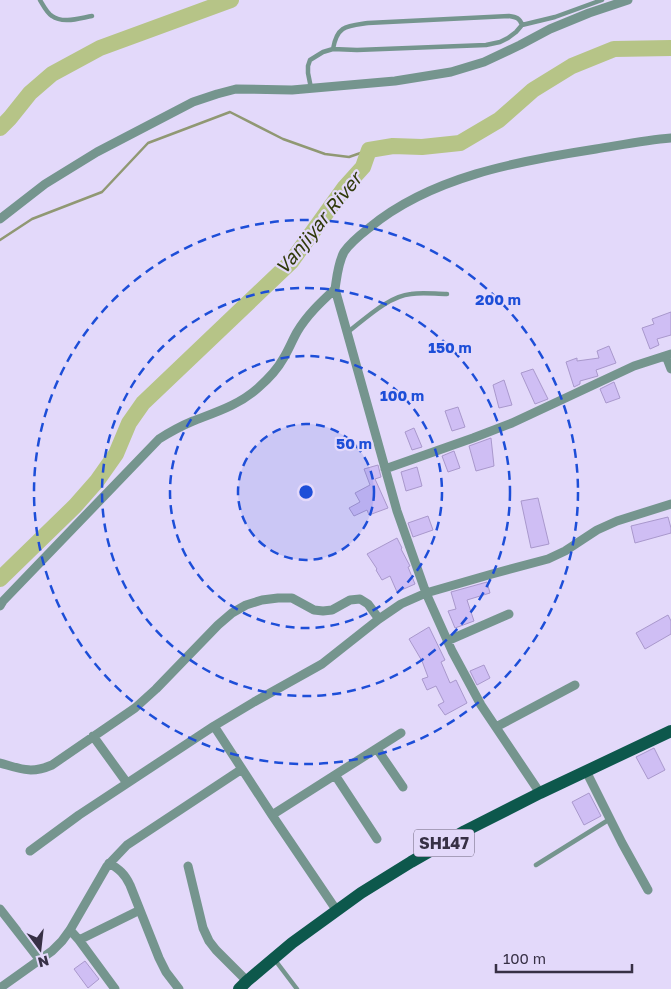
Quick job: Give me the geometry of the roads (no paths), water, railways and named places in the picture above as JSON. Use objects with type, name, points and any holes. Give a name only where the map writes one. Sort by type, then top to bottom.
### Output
[{"type":"main road","name":"SH147","points":[[243,985],[292,943],[361,893],[411,862],[465,831],[540,793],[671,731]]},
{"type":"street","points":[[0,219],[45,184],[90,156],[193,102],[236,89],[292,90],[395,81],[450,72],[484,62],[550,29],[628,0]]},
{"type":"street","points":[[540,793],[465,677],[426,593],[398,511],[335,289],[338,268],[344,252],[373,225],[398,206],[440,187],[503,166],[570,153],[671,138]]},
{"type":"street","points":[[0,606],[159,439],[174,429],[224,410],[239,402],[256,390],[273,374],[306,319],[335,289]]},
{"type":"street","points":[[386,468],[512,423],[634,366],[668,355],[671,369]]},
{"type":"street","points":[[30,852],[79,814],[214,726],[322,664],[401,604],[426,593],[548,559],[565,551],[597,530],[617,521],[671,504]]},
{"type":"street","points":[[0,763],[20,769],[32,770],[52,765],[135,708],[218,625],[232,613],[246,605],[262,600],[292,598],[314,610],[323,612],[332,610],[350,600],[360,599],[368,604],[379,619]]},
{"type":"street","points":[[447,641],[509,614]]},
{"type":"street","points":[[496,727],[575,685]]},
{"type":"street","points":[[214,726],[337,911]]},
{"type":"street","points":[[272,815],[401,734]]},
{"type":"street","points":[[94,736],[127,783]]},
{"type":"street","points":[[377,749],[403,787]]},
{"type":"street","points":[[0,988],[52,951],[62,941],[109,863],[127,845],[242,769]]},
{"type":"street","points":[[586,771],[648,890]]},
{"type":"street","points":[[336,775],[377,839]]},
{"type":"street","points":[[109,863],[120,869],[126,876],[166,972],[180,989]]},
{"type":"street","points":[[188,866],[203,928],[209,941],[243,985]]},
{"type":"street","points":[[0,909],[39,959]]},
{"type":"street","points":[[79,940],[140,910]]},
{"type":"street","points":[[70,930],[113,986],[103,989]]},
{"type":"lane","points":[[40,0],[52,16],[62,20],[92,16]]},
{"type":"lane","points":[[311,88],[308,73],[310,60],[323,52],[333,49],[357,50],[486,45],[508,38],[522,25],[602,0]]},
{"type":"lane","points":[[333,49],[336,35],[339,31],[351,25],[509,16],[521,20],[522,25]]},
{"type":"lane","points":[[348,332],[388,302],[399,297],[411,294],[447,294]]},
{"type":"lane","points":[[536,865],[610,819]]},
{"type":"lane","points":[[274,958],[297,989]]},
{"type":"waterway","points":[[0,128],[30,93],[52,74],[100,48],[231,0]]},
{"type":"waterway","name":"Vanjiyar River","points":[[0,579],[75,506],[97,481],[116,454],[129,423],[143,403],[291,262],[345,187],[363,167],[369,150],[393,146],[422,147],[460,143],[499,120],[533,90],[572,66],[614,49],[671,48]]},
{"type":"waterway","points":[[0,240],[32,219],[102,192],[148,143],[230,112],[283,139],[325,154],[349,157],[369,150]]}]
